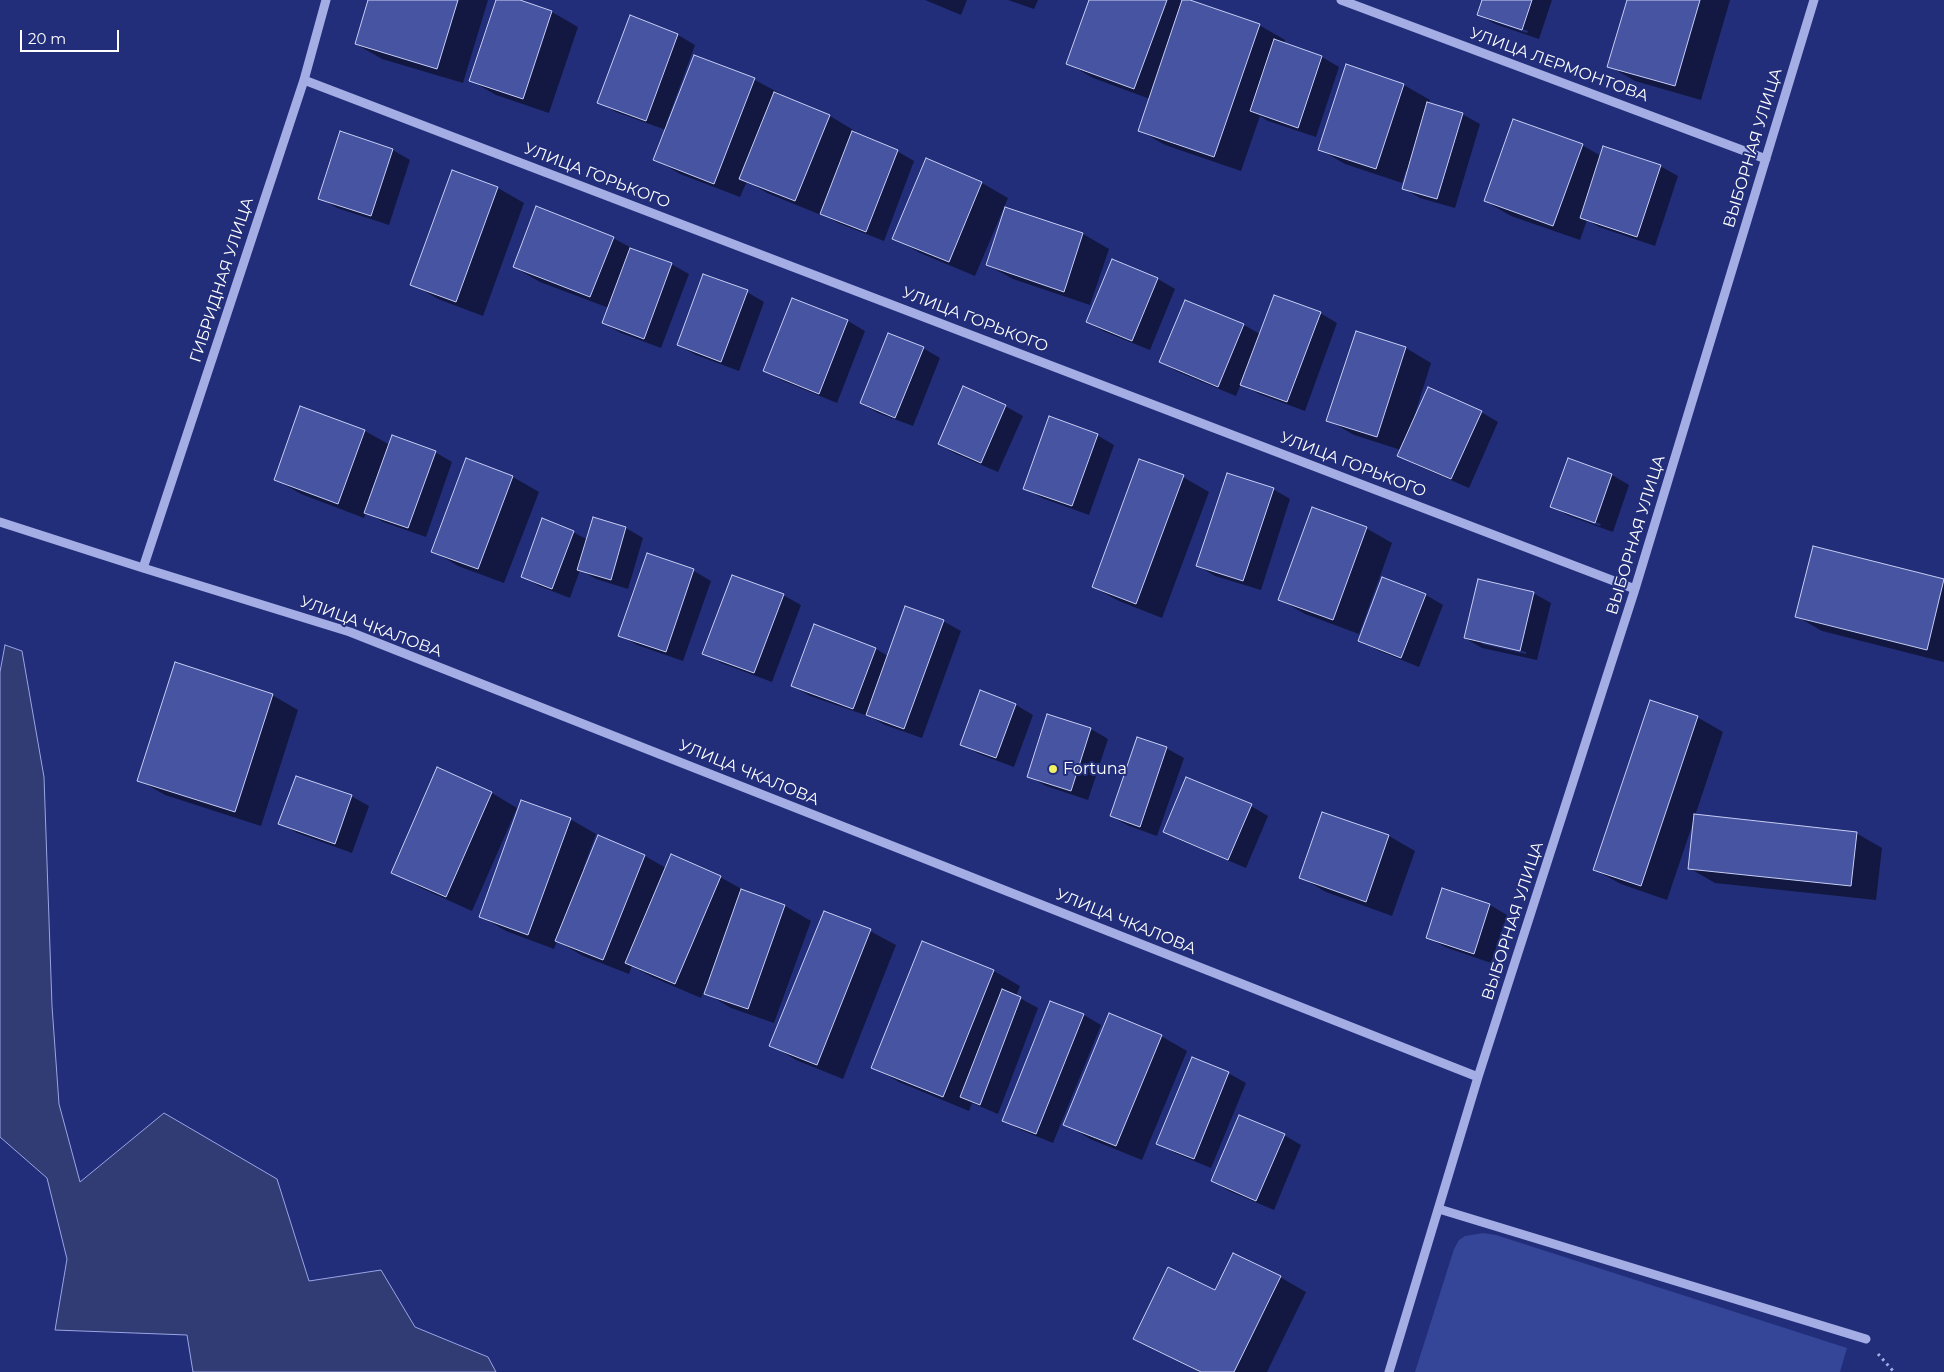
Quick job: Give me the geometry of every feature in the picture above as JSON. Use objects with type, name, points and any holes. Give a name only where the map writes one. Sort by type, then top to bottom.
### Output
[{"type":"street","name":"ГИБРИДНАЯ УЛИЦА","points":[[143,568],[304,80],[326,0]]},
{"type":"street","name":"УЛИЦА ЛЕРМОНТОВА","points":[[1341,0],[1766,159]]},
{"type":"street","name":"ВЫБОРНАЯ УЛИЦА","points":[[1389,1372],[1478,1077],[1635,589],[1814,0]]},
{"type":"street","name":"УЛИЦА ГОРЬКОГО","points":[[304,80],[1635,589]]},
{"type":"street","name":"УЛИЦА ЧКАЛОВА","points":[[0,522],[350,632],[1478,1077]]},
{"type":"street","points":[[1439,1209],[1866,1339]]},
{"type":"shaded area","points":[[5,645],[22,651],[44,777],[52,1006],[59,1104],[80,1182],[164,1113],[277,1179],[309,1281],[381,1270],[415,1327],[488,1357],[496,1372],[193,1372],[187,1335],[55,1330],[67,1259],[47,1178],[0,1137],[0,672]]},
{"type":"shaded area","points":[[1483,1233],[1496,1235],[1847,1348],[1840,1372],[1415,1372],[1454,1249],[1459,1240],[1465,1236]]},
{"type":"building","points":[[368,0],[458,0],[437,69],[355,44]]},
{"type":"building","points":[[496,0],[520,0],[552,11],[523,99],[469,81]]},
{"type":"building","points":[[1089,0],[1167,0],[1134,89],[1066,64]]},
{"type":"building","points":[[1182,0],[1190,0],[1260,24],[1214,157],[1138,131]]},
{"type":"building","points":[[1482,0],[1532,0],[1522,30],[1477,15]]},
{"type":"building","points":[[1627,0],[1700,0],[1675,86],[1607,67]]},
{"type":"building","points":[[630,15],[678,34],[646,121],[597,103]]},
{"type":"building","points":[[1274,39],[1322,56],[1298,128],[1250,111]]},
{"type":"building","points":[[694,55],[755,78],[714,184],[653,160]]},
{"type":"building","points":[[1346,64],[1404,84],[1376,169],[1318,150]]},
{"type":"building","points":[[774,92],[830,115],[795,201],[739,179]]},
{"type":"building","points":[[1427,102],[1463,113],[1437,199],[1402,189]]},
{"type":"building","points":[[1513,119],[1583,144],[1553,226],[1484,201]]},
{"type":"building","points":[[340,131],[393,149],[371,216],[318,199]]},
{"type":"building","points":[[852,131],[898,150],[866,232],[820,214]]},
{"type":"building","points":[[1603,146],[1661,165],[1637,237],[1580,218]]},
{"type":"building","points":[[926,158],[982,182],[949,262],[892,239]]},
{"type":"building","points":[[452,170],[498,187],[456,302],[410,285]]},
{"type":"building","points":[[536,206],[614,237],[590,297],[513,267]]},
{"type":"building","points":[[1005,207],[1083,233],[1064,292],[986,265]]},
{"type":"building","points":[[630,248],[672,263],[644,339],[602,323]]},
{"type":"building","points":[[1112,259],[1158,278],[1132,341],[1086,322]]},
{"type":"building","points":[[703,274],[748,290],[721,362],[677,345]]},
{"type":"building","points":[[1274,295],[1321,312],[1287,402],[1240,385]]},
{"type":"building","points":[[792,298],[848,320],[819,394],[763,371]]},
{"type":"building","points":[[1185,300],[1244,324],[1218,387],[1159,362]]},
{"type":"building","points":[[1356,331],[1406,347],[1377,437],[1326,421]]},
{"type":"building","points":[[888,333],[924,347],[895,418],[860,403]]},
{"type":"building","points":[[963,386],[1006,405],[981,463],[938,444]]},
{"type":"building","points":[[1428,387],[1482,411],[1451,479],[1397,456]]},
{"type":"building","points":[[300,406],[365,430],[338,504],[274,480]]},
{"type":"building","points":[[1049,416],[1098,434],[1072,506],[1023,489]]},
{"type":"building","points":[[392,435],[436,451],[408,528],[364,513]]},
{"type":"building","points":[[466,458],[513,476],[478,569],[431,552]]},
{"type":"building","points":[[1568,458],[1612,474],[1595,523],[1550,507]]},
{"type":"building","points":[[1139,459],[1184,475],[1136,604],[1092,587]]},
{"type":"building","points":[[1227,473],[1274,488],[1243,581],[1196,566]]},
{"type":"building","points":[[1312,507],[1367,527],[1333,620],[1278,600]]},
{"type":"building","points":[[593,517],[626,527],[611,580],[577,570]]},
{"type":"building","points":[[542,518],[574,531],[552,589],[521,577]]},
{"type":"building","points":[[1813,546],[1944,579],[1927,650],[1795,617]]},
{"type":"building","points":[[647,553],[694,569],[666,652],[618,636]]},
{"type":"building","points":[[732,575],[784,594],[754,673],[702,654]]},
{"type":"building","points":[[1382,577],[1426,594],[1401,658],[1358,641]]},
{"type":"building","points":[[1478,579],[1534,592],[1520,651],[1464,638]]},
{"type":"building","points":[[905,606],[944,620],[904,729],[866,715]]},
{"type":"building","points":[[814,624],[876,648],[853,709],[791,686]]},
{"type":"building","points":[[175,662],[273,694],[235,812],[137,781]]},
{"type":"building","points":[[980,690],[1016,704],[996,758],[960,745]]},
{"type":"building","points":[[1650,700],[1698,716],[1641,886],[1593,870]]},
{"type":"building","points":[[1047,714],[1091,728],[1071,791],[1027,777]]},
{"type":"building","points":[[1137,737],[1167,747],[1140,827],[1110,816]]},
{"type":"building","points":[[437,767],[492,792],[446,897],[391,873]]},
{"type":"building","points":[[296,776],[352,795],[335,844],[278,824]]},
{"type":"building","points":[[1186,777],[1252,804],[1228,860],[1163,832]]},
{"type":"building","points":[[521,800],[571,818],[528,935],[479,917]]},
{"type":"building","points":[[1322,812],[1389,835],[1366,902],[1299,878]]},
{"type":"building","points":[[1694,814],[1857,832],[1851,886],[1688,869]]},
{"type":"building","points":[[598,835],[645,855],[603,960],[555,941]]},
{"type":"building","points":[[671,854],[721,876],[675,984],[625,963]]},
{"type":"building","points":[[1442,888],[1490,904],[1474,954],[1426,938]]},
{"type":"building","points":[[741,889],[785,905],[748,1009],[704,994]]},
{"type":"building","points":[[824,911],[871,929],[817,1065],[769,1046]]},
{"type":"building","points":[[922,941],[994,970],[943,1097],[871,1068]]},
{"type":"building","points":[[1002,989],[1021,997],[980,1105],[960,1097]]},
{"type":"building","points":[[1050,1001],[1084,1014],[1036,1134],[1002,1121]]},
{"type":"building","points":[[1109,1013],[1162,1035],[1116,1146],[1063,1125]]},
{"type":"building","points":[[1192,1057],[1229,1072],[1194,1159],[1156,1144]]},
{"type":"building","points":[[1239,1115],[1285,1134],[1256,1201],[1211,1181]]},
{"type":"building","points":[[1233,1253],[1281,1276],[1234,1372],[1201,1372],[1133,1339],[1168,1267],[1215,1290]]},
{"type":"place","name":"Fortuna","points":[[1053,769]]}]
